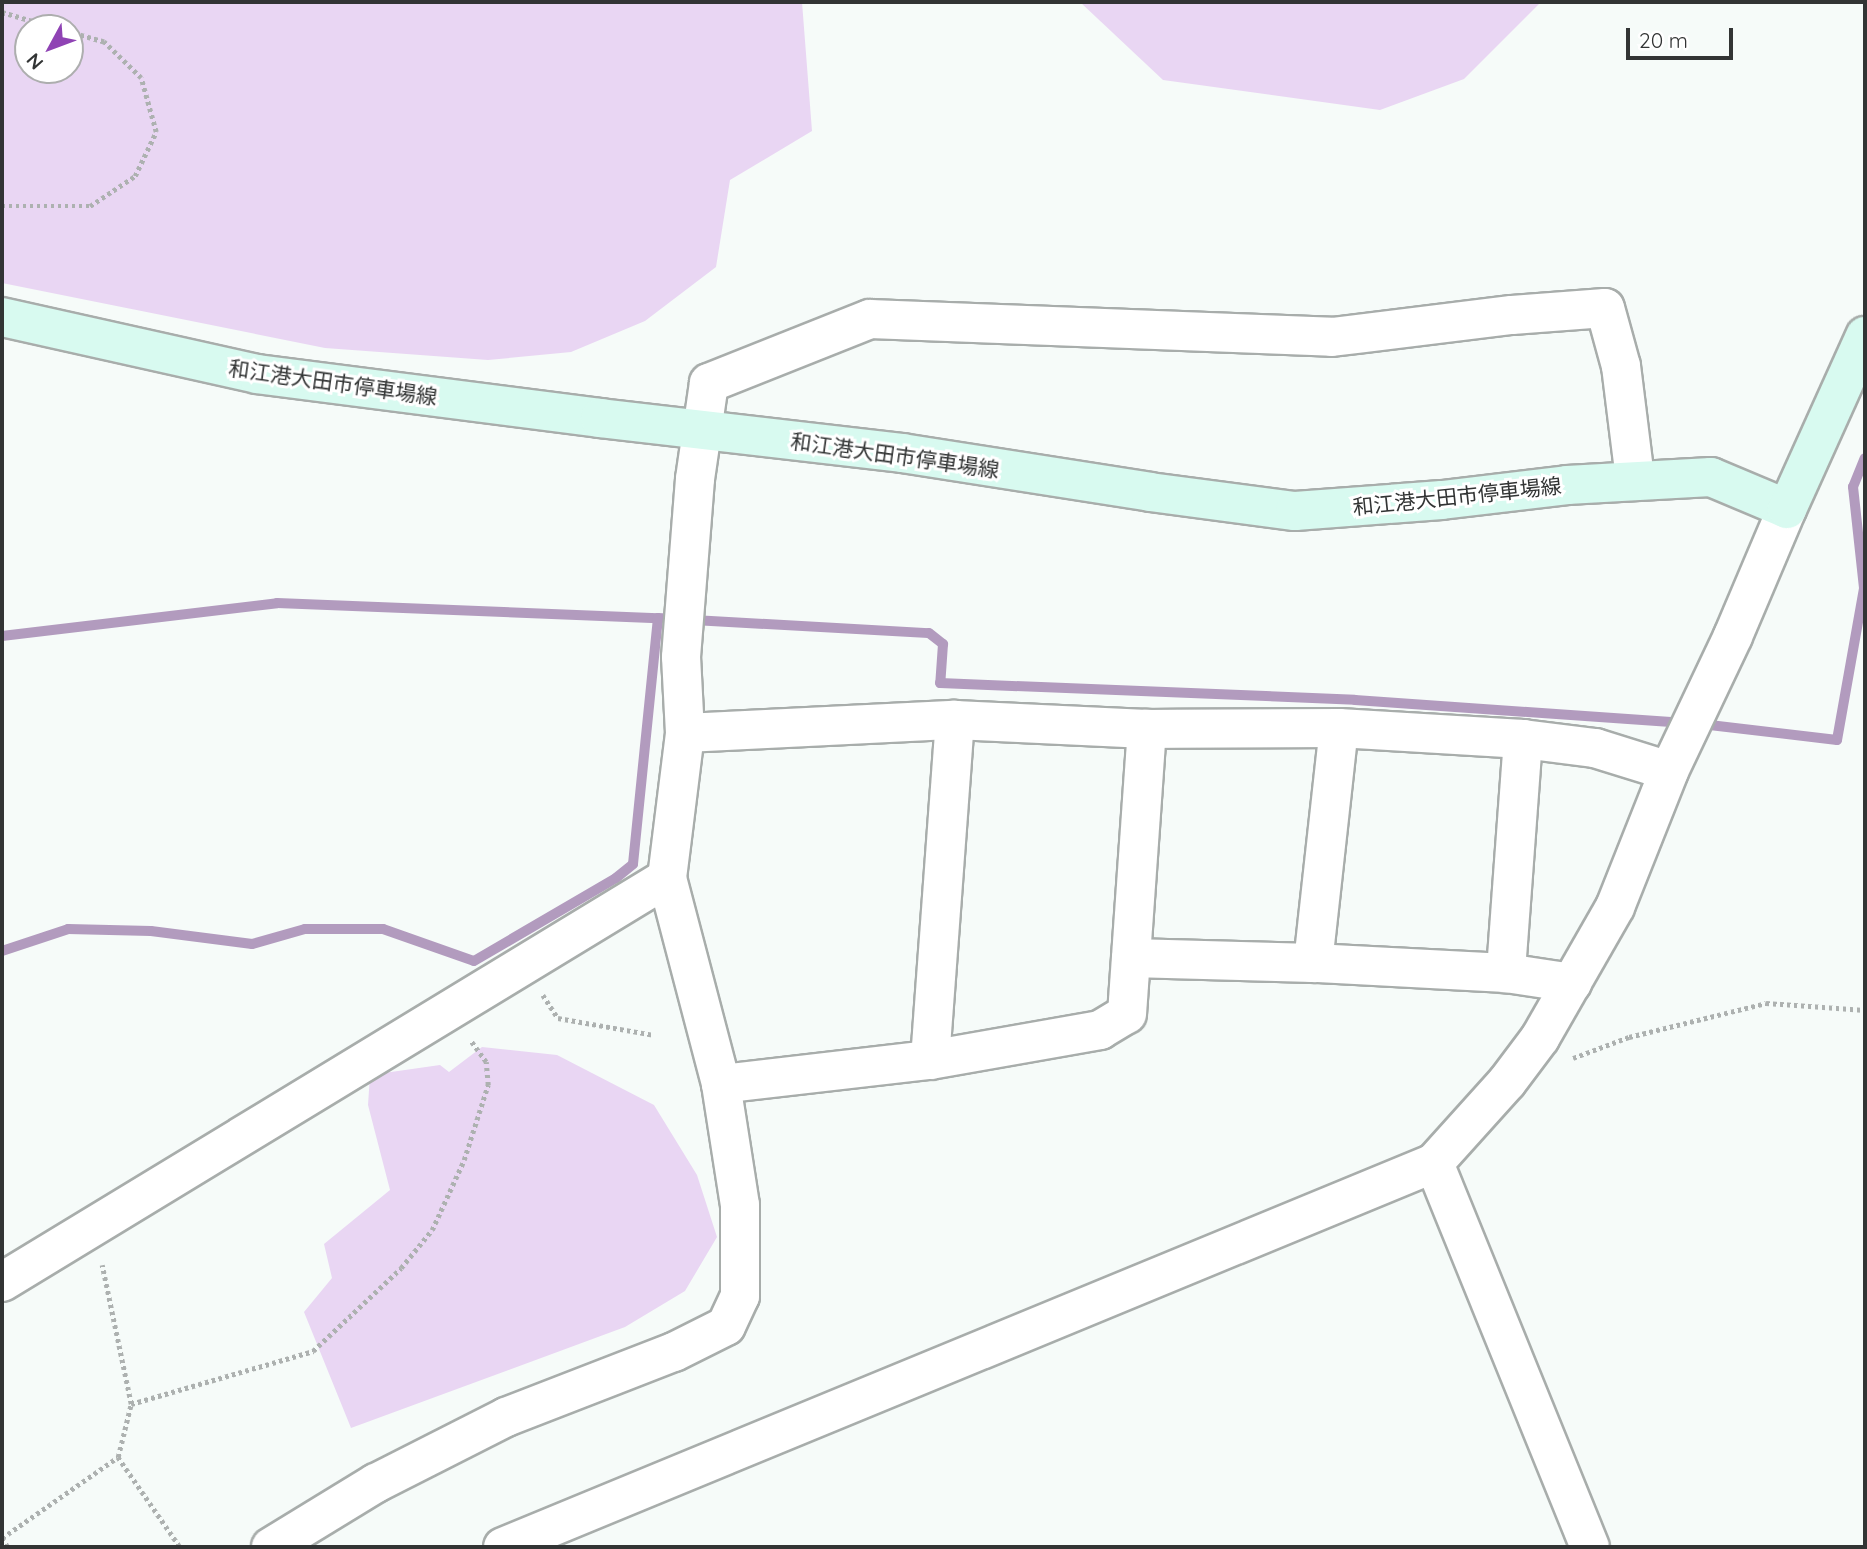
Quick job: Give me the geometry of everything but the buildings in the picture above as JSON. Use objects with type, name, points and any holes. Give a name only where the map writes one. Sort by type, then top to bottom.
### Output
[{"type":"main road","name":"和江港大田市停車場線","points":[[2,317],[257,374],[902,453],[1294,511],[1442,500],[1635,479],[1711,477],[1787,509]]},
{"type":"main road","points":[[1787,509],[1865,336]]},
{"type":"street","points":[[271,1547],[376,1483],[506,1417],[674,1352],[726,1326],[740,1296],[740,1205],[721,1084],[667,878],[685,733],[681,657],[695,479],[709,383],[870,319],[1332,338],[1513,315],[1605,308],[1612,322],[1621,366],[1635,479]]},
{"type":"street","points":[[503,1547],[1434,1163],[1507,1082],[1540,1038],[1615,907],[1669,771],[1733,636],[1787,509]]},
{"type":"street","points":[[685,733],[955,720],[1147,729],[1339,728],[1523,738],[1595,748],[1669,771]]},
{"type":"street","points":[[930,1060],[955,720]]},
{"type":"street","points":[[1313,963],[1339,728]]},
{"type":"street","points":[[721,1084],[930,1060],[1100,1030],[1126,1014],[1147,729]]},
{"type":"street","points":[[1506,974],[1523,738]]},
{"type":"street","points":[[2,1282],[667,878]]},
{"type":"street","points":[[1131,958],[1313,963],[1506,974],[1572,982]]},
{"type":"street","points":[[1434,1163],[1590,1547]]},
{"type":"path","points":[[2,206],[90,206],[135,176],[156,132],[141,78],[104,42],[84,36]]},
{"type":"path","points":[[523,966],[558,1018],[654,1035]]},
{"type":"path","points":[[1568,1060],[1629,1037],[1766,1003],[1865,1010]]},
{"type":"path","points":[[131,1404],[313,1351],[409,1258],[437,1218],[464,1160],[488,1085],[486,1062],[449,1011]]},
{"type":"path","points":[[8,1547],[2,1538],[117,1457],[131,1404],[94,1227]]},
{"type":"path","points":[[117,1457],[180,1547]]},
{"type":"shaded area","points":[[2,2],[802,2],[812,131],[730,180],[716,267],[645,321],[571,352],[488,360],[325,348],[2,283]]},
{"type":"shaded area","points":[[1080,2],[1541,2],[1464,79],[1380,110],[1163,80]]},
{"type":"shaded area","points":[[482,1047],[557,1055],[654,1105],[697,1175],[717,1237],[685,1291],[625,1327],[351,1428],[304,1312],[332,1278],[324,1244],[390,1190],[368,1105],[370,1075],[440,1065],[449,1072]]},
{"type":"waterway","points":[[1701,724],[1837,740],[1864,588],[1853,487],[1865,458]]},
{"type":"waterway","points":[[2,636],[277,603],[658,618],[929,633],[943,644],[940,683],[1355,700],[1685,723]]},
{"type":"waterway","points":[[2,951],[68,929],[151,931],[252,944],[305,929],[383,929],[474,961],[616,878],[633,864],[658,618]]}]
